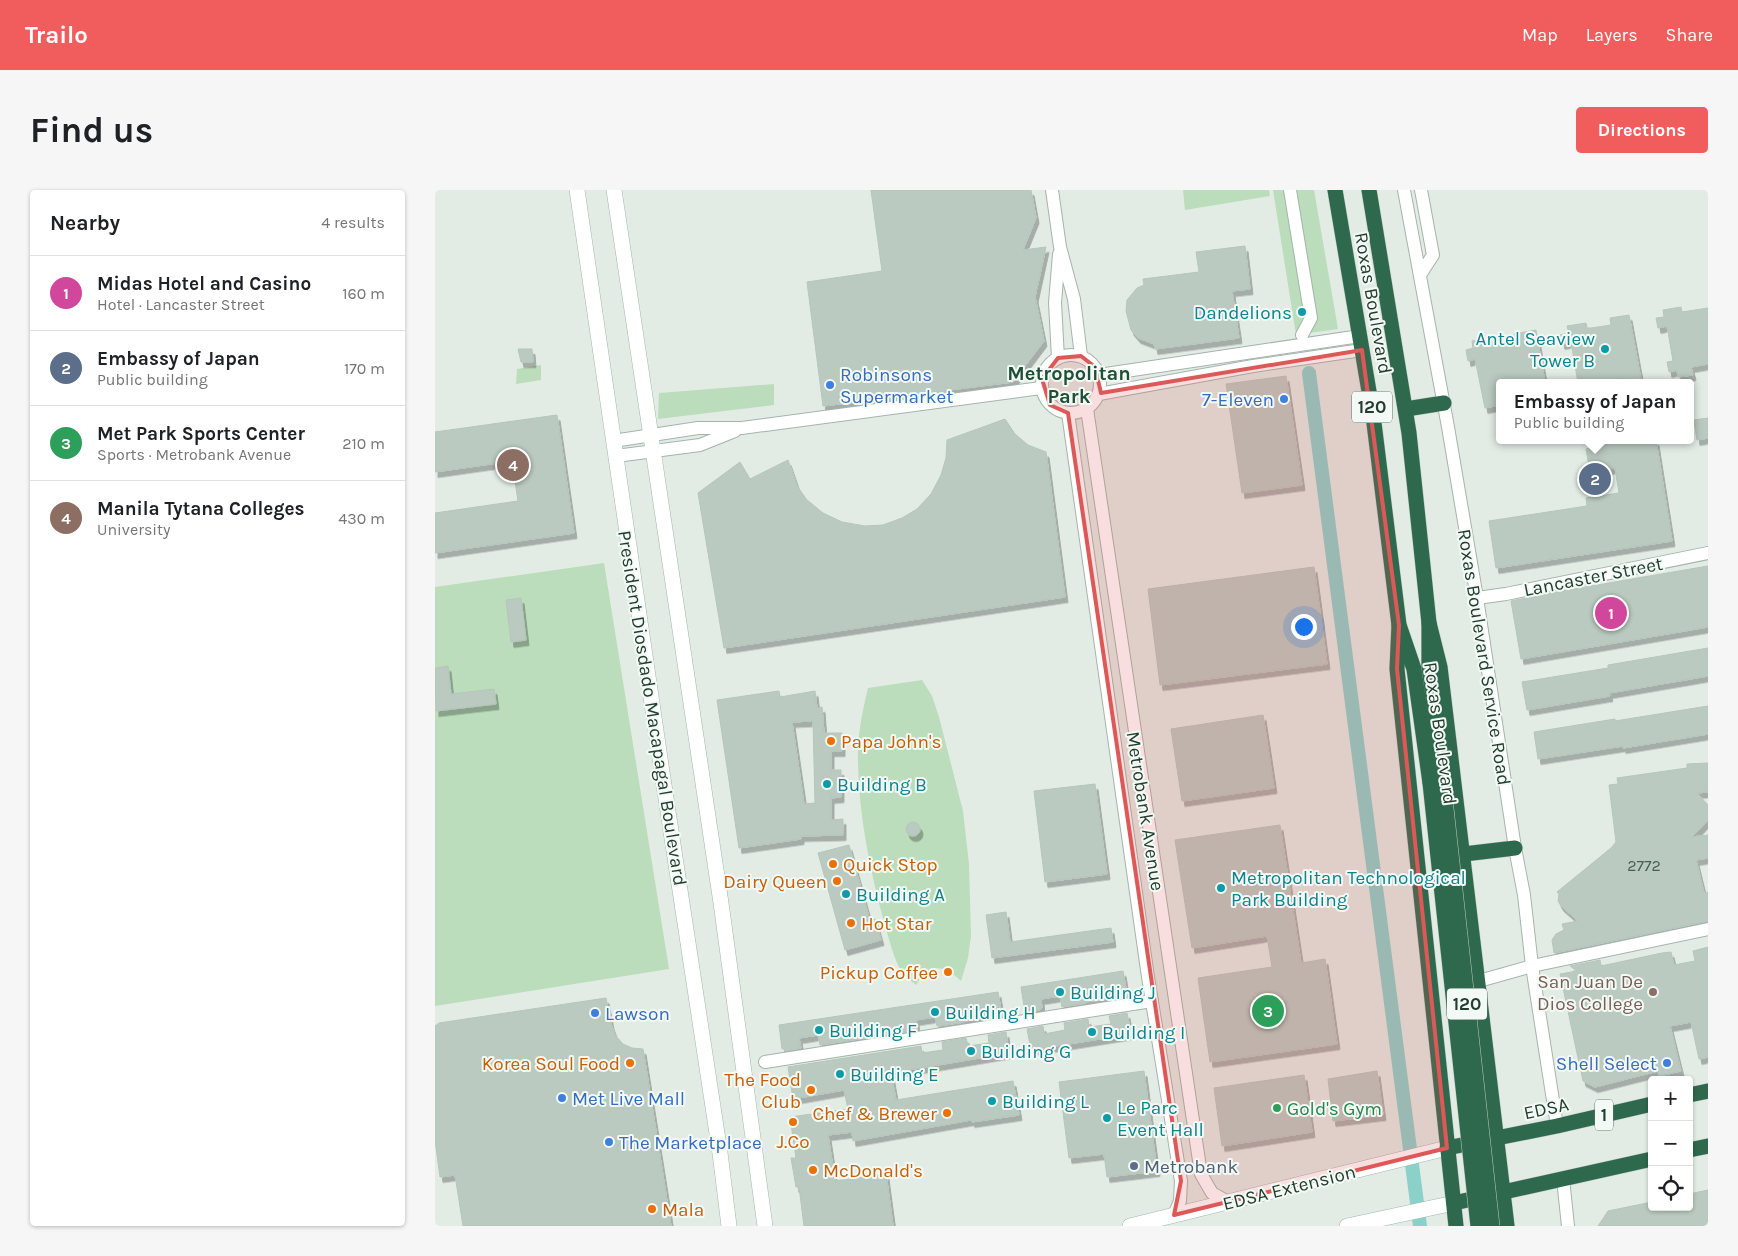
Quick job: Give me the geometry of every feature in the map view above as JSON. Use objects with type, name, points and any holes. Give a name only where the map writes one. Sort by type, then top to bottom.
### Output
[{"type":"highway","name":"Roxas Boulevard","points":[[1335,190],[1373,414],[1399,625],[1414,669],[1437,782],[1492,1226]]},
{"type":"highway","name":"Roxas Boulevard","points":[[1369,190],[1406,409],[1429,623],[1429,667],[1437,782],[1478,1226]]},
{"type":"highway","points":[[1406,409],[1444,403]]},
{"type":"highway","name":"120","points":[[1429,623],[1440,666],[1497,1139]]},
{"type":"highway","name":"120","points":[[1399,625],[1397,669],[1447,1148]]},
{"type":"highway","points":[[1464,854],[1515,848]]},
{"type":"highway","points":[[1441,1092],[1446,1100],[1454,1106],[1473,1107],[1482,1102],[1488,1095],[1491,1086]]},
{"type":"highway","points":[[1693,1094],[1708,1090]]},
{"type":"highway","name":"EDSA","points":[[1447,1148],[1497,1139],[1648,1105]]},
{"type":"highway","points":[[1497,1139],[1507,1226]]},
{"type":"highway","points":[[1693,1149],[1708,1146]]},
{"type":"highway","points":[[1447,1148],[1456,1226]]},
{"type":"highway","points":[[1454,1203],[1648,1160]]},
{"type":"main road","name":"President Diosdado Macapagal Boulevard","points":[[577,190],[720,1153],[729,1226]]},
{"type":"main road","name":"President Diosdado Macapagal Boulevard","points":[[614,190],[721,903],[738,1036],[753,1126],[765,1226]]},
{"type":"main road","name":"EDSA Extension","points":[[1130,1226],[1447,1148]]},
{"type":"main road","points":[[1347,1226],[1454,1203]]},
{"type":"street","points":[[1052,190],[1060,247],[1074,298],[1081,356]]},
{"type":"street","points":[[1290,190],[1311,318],[1302,334]]},
{"type":"street","name":"Roxas Boulevard Service Road","points":[[1404,190],[1444,403],[1477,598],[1515,848],[1524,895],[1532,966],[1557,1126]]},
{"type":"street","points":[[1420,275],[1433,255],[1421,190]]},
{"type":"street","points":[[1058,358],[1055,302],[1060,247]]},
{"type":"street","points":[[1099,375],[1282,348],[1361,343]]},
{"type":"street","points":[[1099,394],[1253,366],[1284,363],[1361,343]]},
{"type":"street","points":[[1282,348],[1284,363]]},
{"type":"street","points":[[1073,355],[1081,356],[1095,367],[1099,375],[1099,394],[1087,409],[1074,413],[1058,411],[1050,405],[1041,388],[1045,370],[1050,363],[1058,358],[1073,355]]},
{"type":"street","points":[[613,440],[698,428],[742,428],[1041,388]]},
{"type":"street","name":"Metrobank Avenue","points":[[1087,409],[1201,1174],[1212,1193],[1228,1202]]},
{"type":"street","name":"Metrobank Avenue","points":[[1067,413],[1152,1001],[1181,1181],[1180,1201],[1174,1215]]},
{"type":"street","points":[[616,456],[699,444],[742,428]]},
{"type":"street","name":"Lancaster Street","points":[[1477,598],[1506,594],[1708,553]]},
{"type":"street","points":[[1479,981],[1532,966],[1708,928]]},
{"type":"street","points":[[765,1062],[1152,1001]]},
{"type":"street","points":[[1563,1179],[1568,1226]]},
{"type":"highlighted area","points":[[1362,350],[1399,625],[1397,669],[1447,1148],[1174,1215],[1181,1181],[1068,413],[1050,405],[1042,379],[1058,358],[1081,356],[1095,367],[1101,393]]},
{"type":"green space","points":[[1183,190],[1269,190],[1270,196],[1185,210]]},
{"type":"green space","points":[[1273,190],[1314,190],[1338,329],[1296,335]]},
{"type":"green space","points":[[541,365],[541,380],[516,384],[517,369]]},
{"type":"green space","points":[[774,384],[774,405],[658,419],[659,393]]},
{"type":"green space","points":[[604,563],[669,969],[435,1006],[435,587]]},
{"type":"green space","points":[[922,680],[932,696],[939,717],[963,811],[969,864],[971,936],[968,958],[961,981],[948,971],[937,968],[926,973],[916,985],[902,972],[896,961],[879,902],[863,823],[858,744],[868,688]]},
{"type":"building","points":[[871,190],[1031,190],[1036,218],[1023,250],[1046,247],[1035,297],[1044,341],[1013,382],[823,406],[807,282],[882,271]]},
{"type":"building","points":[[1245,246],[1250,289],[1232,291],[1239,338],[1155,349],[1154,344],[1138,338],[1131,330],[1126,311],[1127,300],[1137,288],[1144,285],[1143,279],[1199,272],[1196,252]]},
{"type":"building","points":[[1681,307],[1682,312],[1708,308],[1708,364],[1691,367],[1693,375],[1678,377],[1677,370],[1669,372],[1667,362],[1673,361],[1667,326],[1658,328],[1656,318],[1664,317],[1663,310]]},
{"type":"building","name":"Antel Seaview Tower B","points":[[1629,315],[1641,379],[1577,379],[1571,342],[1562,344],[1560,335],[1569,333],[1567,326],[1586,323],[1587,328],[1611,325],[1610,318]]},
{"type":"building","points":[[1536,330],[1544,379],[1496,379],[1496,406],[1485,408],[1475,359],[1468,361],[1466,350],[1473,348],[1472,341],[1491,338],[1492,345],[1516,340],[1514,334]]},
{"type":"building","points":[[518,349],[532,349],[533,362],[521,362]]},
{"type":"building","points":[[1286,376],[1302,485],[1242,493],[1226,384]]},
{"type":"building","points":[[557,415],[574,533],[435,553],[435,513],[518,501],[512,461],[435,472],[435,432]]},
{"type":"building","points":[[1708,418],[1708,438],[1697,440],[1694,420]]},
{"type":"building","points":[[1005,419],[1015,434],[1028,445],[1046,452],[1065,597],[724,648],[698,493],[740,462],[750,479],[788,460],[797,486],[807,500],[823,513],[842,522],[865,526],[883,525],[902,518],[917,509],[931,494],[941,475],[946,458],[947,440]]},
{"type":"building","points":[[1607,444],[1657,444],[1672,541],[1496,568],[1489,521],[1587,506],[1586,498],[1619,493],[1615,468],[1590,472],[1586,449]]},
{"type":"building","points":[[1708,566],[1708,627],[1521,659],[1511,601]]},
{"type":"building","points":[[1314,567],[1327,664],[1160,685],[1148,589]]},
{"type":"building","points":[[521,598],[526,640],[511,642],[506,600]]},
{"type":"building","points":[[1708,648],[1708,676],[1609,693],[1610,696],[1527,710],[1522,682],[1608,668],[1608,665]]},
{"type":"building","points":[[448,666],[451,694],[494,689],[496,704],[436,711],[435,668]]},
{"type":"building","points":[[779,691],[780,697],[815,691],[817,708],[822,707],[824,733],[842,733],[842,751],[831,751],[831,770],[841,770],[841,797],[831,798],[831,820],[843,819],[843,835],[801,836],[801,839],[739,848],[717,700]],"holes":[[[813,721],[815,803],[804,804],[792,722]]]},
{"type":"building","points":[[1708,706],[1708,734],[1538,759],[1534,732]]},
{"type":"building","points":[[1263,715],[1274,788],[1182,801],[1171,729]]},
{"type":"building","points":[[1708,763],[1708,792],[1697,793],[1708,805],[1708,820],[1692,837],[1708,835],[1708,858],[1696,860],[1704,893],[1708,892],[1708,921],[1554,953],[1552,940],[1556,934],[1564,930],[1562,924],[1578,921],[1561,906],[1558,901],[1559,894],[1557,892],[1616,842],[1609,785],[1618,784],[1617,778],[1687,768],[1687,764]]},
{"type":"building","points":[[1095,784],[1107,874],[1045,882],[1034,791]]},
{"type":"building","points":[[910,822],[916,822],[920,829],[916,836],[910,836],[906,832],[906,826]]},
{"type":"building","points":[[1280,825],[1301,963],[1325,959],[1337,1044],[1210,1062],[1198,978],[1272,967],[1267,936],[1192,948],[1175,840]]},
{"type":"building","name":"Building A","points":[[849,845],[870,921],[875,919],[881,940],[845,950],[818,853]]},
{"type":"building","points":[[1006,912],[1010,942],[1111,928],[1113,942],[992,958],[986,915]]},
{"type":"building","points":[[1708,947],[1708,1057],[1699,1059],[1691,1022],[1670,1026],[1681,1071],[1659,1076],[1658,1071],[1595,1087],[1583,1081],[1560,974],[1577,971],[1570,966],[1600,960],[1601,966],[1671,952],[1674,965],[1695,961],[1693,951]]},
{"type":"building","name":"Building J","points":[[1123,971],[1127,995],[1124,995],[1125,997],[1062,1007],[1060,996],[1041,999],[1042,1008],[1040,1010],[1025,1013],[1021,987]]},
{"type":"building","points":[[998,992],[1002,1016],[939,1026],[937,1026],[935,1017],[916,1020],[917,1030],[820,1045],[818,1035],[799,1038],[801,1048],[785,1051],[785,1049],[782,1049],[779,1025]]},
{"type":"building","name":"Met Live Mall","points":[[606,998],[615,1035],[623,1044],[632,1048],[643,1049],[671,1226],[463,1226],[455,1175],[440,1177],[435,1140],[435,1026],[439,1023]]},
{"type":"building","name":"Building I","points":[[1127,1013],[1131,1034],[1031,1050],[1027,1029],[1043,1026],[1044,1034],[1065,1030],[1064,1023],[1088,1019],[1089,1027],[1111,1024],[1109,1016]]},
{"type":"building","points":[[1006,1032],[1009,1053],[891,1073],[896,1100],[1013,1081],[1019,1115],[972,1122],[971,1120],[853,1141],[852,1132],[828,1135],[835,1181],[886,1174],[893,1226],[804,1226],[799,1187],[796,1187],[791,1158],[796,1158],[790,1117],[848,1109],[844,1090],[793,1099],[788,1067],[921,1046],[922,1053],[943,1050],[942,1042],[966,1038],[968,1046],[989,1043],[988,1035]]},
{"type":"building","name":"Le Parc Event Hall","points":[[1144,1071],[1157,1171],[1107,1177],[1104,1154],[1069,1158],[1059,1082]]},
{"type":"building","points":[[1377,1071],[1383,1115],[1333,1121],[1328,1079]]},
{"type":"building","points":[[1304,1075],[1312,1132],[1222,1146],[1214,1088]]},
{"type":"building","points":[[1708,1190],[1708,1226],[1598,1226],[1608,1211],[1648,1203],[1648,1211],[1693,1211],[1693,1193]]},
{"type":"waterway","points":[[1309,373],[1420,1226]]},
{"type":"place","name":"Dandelions","points":[[1302,312]]},
{"type":"place","name":"Antel Seaview Tower B","points":[[1605,349]]},
{"type":"place","name":"Robinsons Supermarket","points":[[830,385]]},
{"type":"place","name":"7-Eleven","points":[[1284,399]]},
{"type":"place","name":"Manila Tytana Colleges","points":[[513,465]]},
{"type":"place","name":"Embassy of Japan","points":[[1595,479]]},
{"type":"place","name":"Midas Hotel and Casino","points":[[1611,613]]},
{"type":"place","name":"Papa John's","points":[[831,741]]},
{"type":"place","name":"Building B","points":[[827,784]]},
{"type":"place","name":"Quick Stop","points":[[833,864]]},
{"type":"place","name":"Dairy Queen","points":[[837,881]]},
{"type":"place","name":"Metropolitan Technological Park Building","points":[[1221,888]]},
{"type":"place","name":"Building A","points":[[846,894]]},
{"type":"place","name":"Hot Star","points":[[851,923]]},
{"type":"place","name":"Pickup Coffee","points":[[948,972]]},
{"type":"place","name":"Building J","points":[[1060,992]]},
{"type":"place","name":"San Juan De Dios College","points":[[1653,992]]},
{"type":"place","name":"Met Park Sports Center","points":[[1268,1011]]},
{"type":"place","name":"Building H","points":[[935,1012]]},
{"type":"place","name":"Lawson","points":[[595,1013]]},
{"type":"place","name":"Building F","points":[[819,1030]]},
{"type":"place","name":"Building I","points":[[1092,1032]]},
{"type":"place","name":"Building G","points":[[971,1051]]},
{"type":"place","name":"Korea Soul Food","points":[[630,1063]]},
{"type":"place","name":"Shell Select","points":[[1667,1063]]},
{"type":"place","name":"Building E","points":[[840,1074]]},
{"type":"place","name":"The Food Club","points":[[811,1090]]},
{"type":"place","name":"Met Live Mall","points":[[562,1098]]},
{"type":"place","name":"Building L","points":[[992,1101]]},
{"type":"place","name":"Gold's Gym","points":[[1277,1108]]},
{"type":"place","name":"Chef & Brewer","points":[[947,1113]]},
{"type":"place","name":"Le Parc Event Hall","points":[[1107,1118]]},
{"type":"place","name":"J.Co","points":[[793,1122]]},
{"type":"place","name":"The Marketplace","points":[[609,1142]]},
{"type":"place","name":"Metrobank","points":[[1134,1166]]},
{"type":"place","name":"McDonald's","points":[[813,1170]]},
{"type":"place","name":"Mala","points":[[652,1209]]},
{"type":"district","name":"Metropolitan Park","points":[[1069,384]]}]
